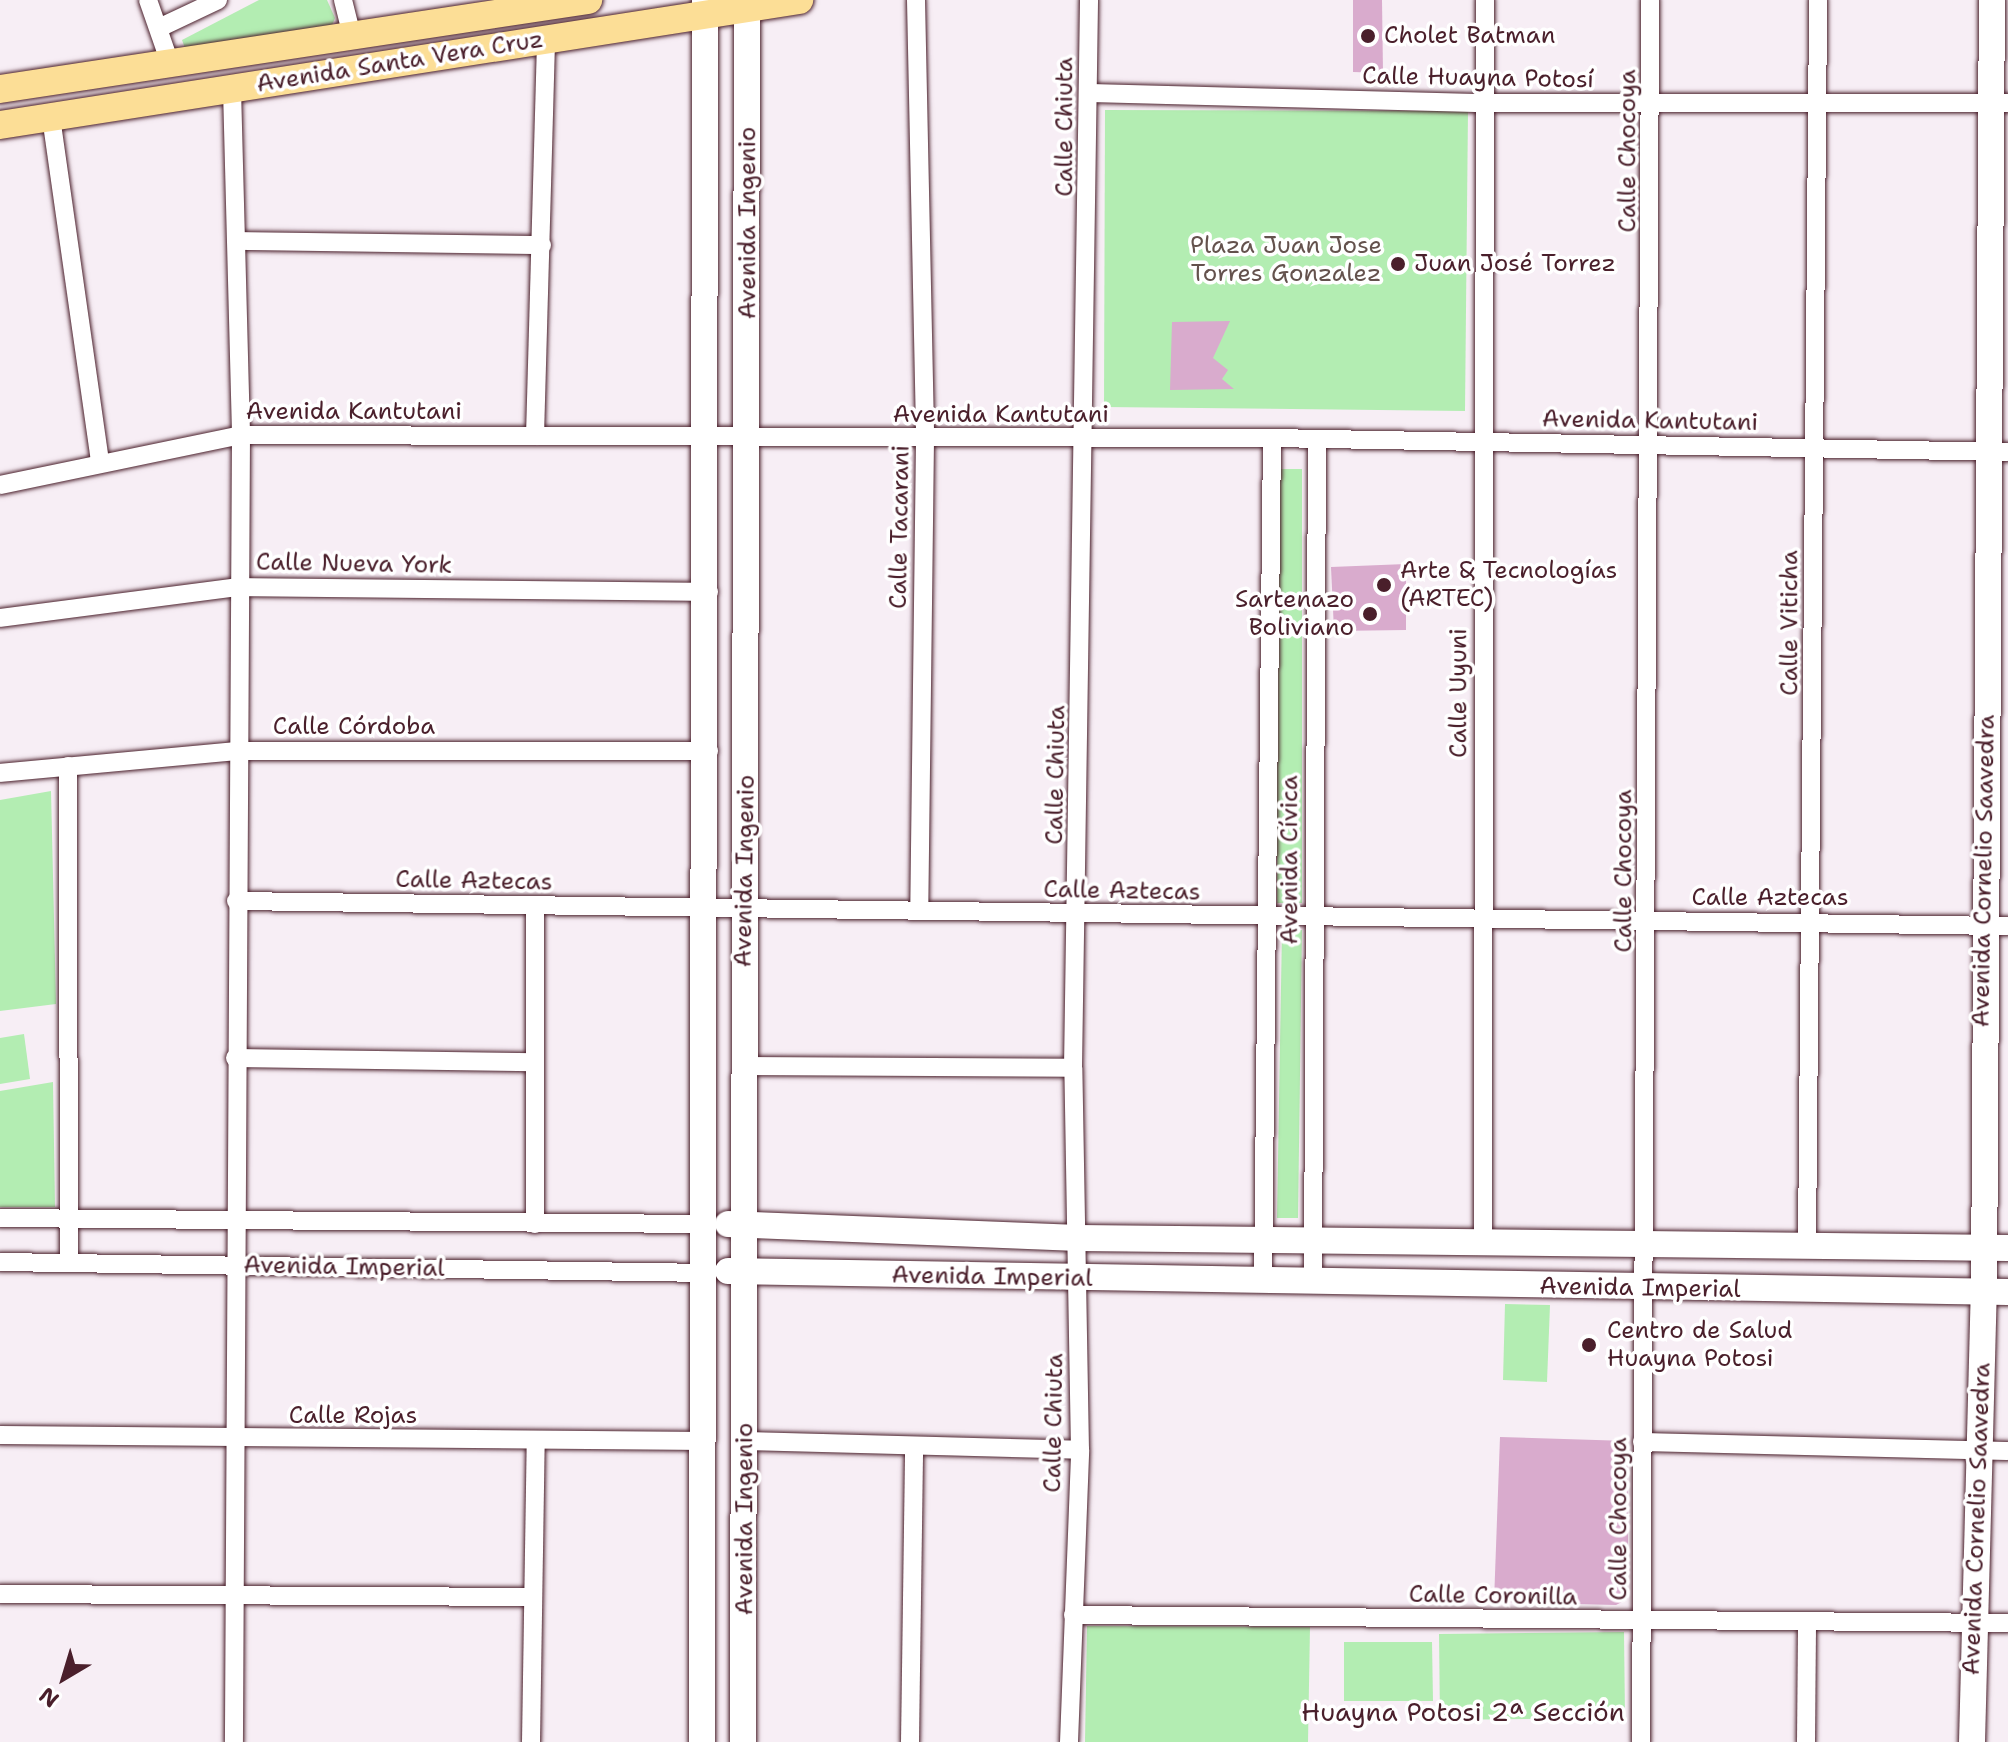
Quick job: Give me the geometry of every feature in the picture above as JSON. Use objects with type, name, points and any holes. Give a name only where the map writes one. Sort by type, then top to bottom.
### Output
[{"type":"main road","name":"Avenida Santa Vera Cruz","points":[[0,89],[352,36],[534,4],[588,0]]},
{"type":"main road","name":"Avenida Santa Vera Cruz","points":[[0,125],[546,39],[705,7],[799,0]]},
{"type":"street","points":[[148,0],[161,27],[170,63]]},
{"type":"street","points":[[161,27],[218,0]]},
{"type":"street","points":[[343,0],[352,36]]},
{"type":"street","name":"Calle Tacarani","points":[[916,0],[925,440],[919,910]]},
{"type":"street","name":"Calle Chiuta","points":[[1069,1742],[1080,1450],[1073,1068],[1087,438],[1089,0]]},
{"type":"street","name":"Calle Uyuni","points":[[1483,1243],[1485,0]]},
{"type":"street","name":"Calle Chocoya","points":[[1641,1742],[1644,1622],[1642,1442],[1648,1288],[1650,0]]},
{"type":"street","name":"Calle Viticha","points":[[1807,1247],[1820,100],[1818,0]]},
{"type":"street","name":"Avenida Cornelio Saavedra","points":[[1972,1742],[1979,1450],[1996,1292],[1995,926],[2001,102],[1992,0]]},
{"type":"street","name":"Avenida Ingenio","points":[[743,1742],[746,1441],[742,1066],[749,438],[747,4]]},
{"type":"street","name":"Avenida Ingenio","points":[[702,1742],[709,751],[705,7]]},
{"type":"street","points":[[535,436],[546,39]]},
{"type":"street","points":[[232,89],[241,241],[236,751],[234,1742]]},
{"type":"street","name":"Calle Huayna Potosí","points":[[1090,93],[1652,105],[1820,100],[2001,102]]},
{"type":"street","points":[[51,117],[100,463]]},
{"type":"street","points":[[241,241],[542,245]]},
{"type":"street","name":"Avenida Kantutani","points":[[0,485],[241,435],[925,440],[1272,438],[2000,452]]},
{"type":"street","name":"Avenida Cívica","points":[[1263,1280],[1272,438]]},
{"type":"street","name":"Avenida Cívica","points":[[1313,1281],[1317,439]]},
{"type":"street","name":"Calle Nueva York","points":[[0,618],[238,587],[709,592]]},
{"type":"street","name":"Calle Córdoba","points":[[0,773],[236,751],[709,751]]},
{"type":"street","points":[[68,766],[69,1262]]},
{"type":"street","name":"Calle Aztecas","points":[[236,901],[1995,926]]},
{"type":"street","points":[[535,906],[535,1224]]},
{"type":"street","points":[[235,1058],[535,1062]]},
{"type":"street","points":[[742,1066],[1073,1068]]},
{"type":"street","name":"Avenida Imperial","points":[[0,1218],[235,1216],[535,1224],[744,1224],[1078,1238],[1996,1247]]},
{"type":"street","name":"Avenida Imperial","points":[[0,1262],[707,1273],[743,1270],[1079,1280],[1263,1280],[1996,1292]]},
{"type":"street","name":"Calle Rojas","points":[[0,1435],[235,1440],[706,1441]]},
{"type":"street","points":[[531,1742],[536,1440]]},
{"type":"street","points":[[746,1441],[1080,1450]]},
{"type":"street","points":[[1642,1442],[2008,1451]]},
{"type":"street","points":[[910,1742],[914,1447]]},
{"type":"street","points":[[0,1594],[533,1597]]},
{"type":"street","name":"Calle Coronilla","points":[[1073,1615],[2008,1623]]},
{"type":"street","points":[[1806,1742],[1807,1621]]},
{"type":"green space","points":[[259,0],[327,0],[335,18],[331,28],[185,48],[182,40]]},
{"type":"green space","name":"Plaza Juan Jose Torres Gonzalez","points":[[1105,110],[1468,111],[1465,411],[1104,407]]},
{"type":"green space","points":[[1277,469],[1302,469],[1302,903],[1277,903]]},
{"type":"green space","points":[[51,791],[56,1004],[0,1011],[0,800]]},
{"type":"green space","points":[[1282,930],[1302,930],[1298,1218],[1277,1218]]},
{"type":"green space","points":[[24,1034],[30,1079],[0,1084],[0,1038]]},
{"type":"green space","points":[[53,1082],[55,1207],[0,1207],[0,1091]]},
{"type":"green space","points":[[1505,1304],[1550,1305],[1547,1382],[1503,1380]]},
{"type":"green space","points":[[1087,1626],[1310,1627],[1308,1742],[1085,1742]]},
{"type":"green space","points":[[1624,1632],[1625,1718],[1440,1720],[1439,1634]]},
{"type":"green space","points":[[1344,1642],[1432,1642],[1433,1701],[1344,1701]]},
{"type":"building","name":"Cholet Batman","points":[[1353,0],[1382,0],[1383,73],[1353,72]]},
{"type":"building","points":[[1230,321],[1213,358],[1228,370],[1222,379],[1234,389],[1170,390],[1172,322]]},
{"type":"building","points":[[1406,564],[1406,630],[1334,631],[1331,567]]},
{"type":"building","points":[[1500,1437],[1628,1441],[1628,1599],[1616,1605],[1494,1602]]},
{"type":"place","name":"Cholet Batman","points":[[1368,36]]},
{"type":"place","name":"Juan José Torrez","points":[[1398,264]]},
{"type":"place","name":"Arte & Tecnologías (ARTEC)","points":[[1384,585]]},
{"type":"place","name":"Sartenazo Boliviano","points":[[1370,614]]},
{"type":"place","name":"Centro de Salud Huayna Potosi","points":[[1589,1345]]},
{"type":"district","name":"Huayna Potosi 2ª Sección","points":[[1463,1712]]}]
